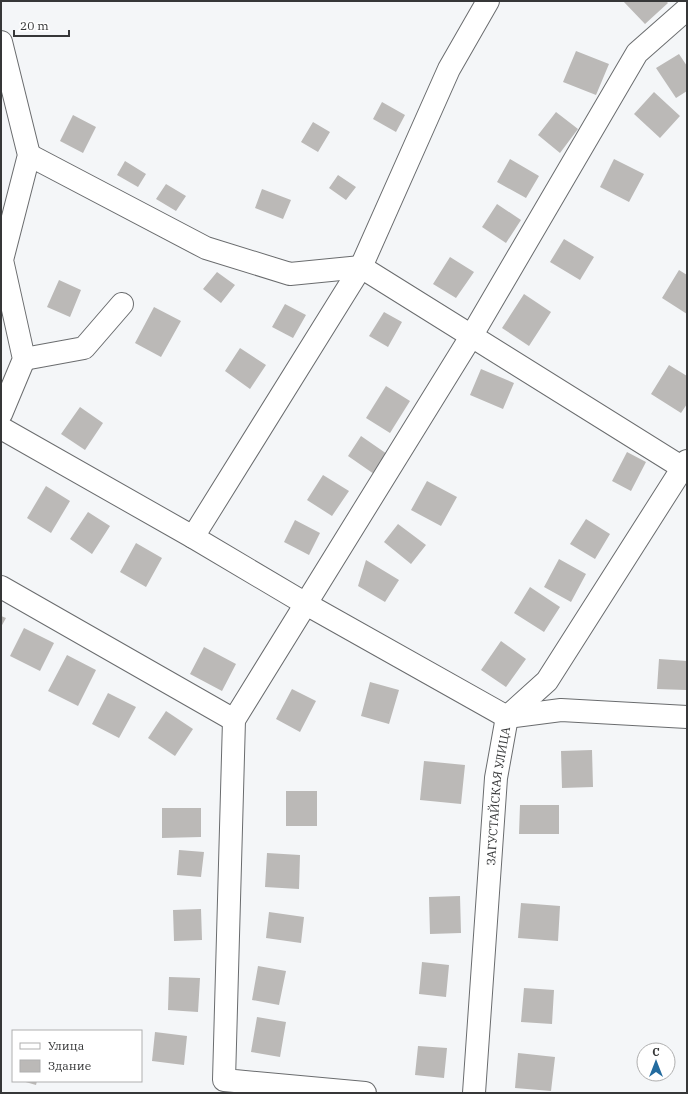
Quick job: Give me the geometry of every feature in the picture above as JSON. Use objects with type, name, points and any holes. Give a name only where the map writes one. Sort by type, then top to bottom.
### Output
[{"type":"street","points":[[193,537],[361,267],[449,69],[488,1]]},
{"type":"street","points":[[365,1093],[223,1087],[234,720],[472,335],[637,53],[687,9]]},
{"type":"street","points":[[1,42],[28,155],[2,260],[24,359],[1,414]]},
{"type":"street","points":[[28,155],[206,248],[290,274],[361,267],[686,465]]},
{"type":"street","points":[[24,359],[84,348],[122,304]]},
{"type":"street","points":[[1,428],[193,537],[306,604],[507,717],[561,710],[687,717]]},
{"type":"street","name":"ЗАГУСТАЙСКАЯ УЛИЦА","points":[[474,1093],[496,778],[507,717],[547,681],[686,465]]},
{"type":"street","points":[[1,587],[234,720]]},
{"type":"building","points":[[623,1],[666,1],[668,3],[645,24]]},
{"type":"building","points":[[576,51],[609,64],[596,95],[563,82]]},
{"type":"building","points":[[679,54],[687,66],[687,91],[676,98],[656,68]]},
{"type":"building","points":[[654,92],[680,116],[660,138],[634,114]]},
{"type":"building","points":[[382,102],[405,115],[396,132],[373,119]]},
{"type":"building","points":[[556,112],[578,129],[560,153],[538,135]]},
{"type":"building","points":[[73,115],[96,127],[83,153],[60,141]]},
{"type":"building","points":[[313,122],[330,132],[318,152],[301,142]]},
{"type":"building","points":[[510,159],[539,176],[526,198],[497,182]]},
{"type":"building","points":[[614,159],[644,174],[629,202],[600,187]]},
{"type":"building","points":[[125,161],[146,174],[138,187],[117,175]]},
{"type":"building","points":[[338,175],[356,187],[346,200],[329,188]]},
{"type":"building","points":[[166,184],[186,196],[176,211],[156,199]]},
{"type":"building","points":[[262,189],[291,200],[283,219],[255,208]]},
{"type":"building","points":[[497,204],[521,220],[506,243],[482,227]]},
{"type":"building","points":[[564,239],[594,257],[580,280],[550,262]]},
{"type":"building","points":[[450,257],[474,272],[456,298],[433,284]]},
{"type":"building","points":[[679,270],[687,275],[687,314],[662,298]]},
{"type":"building","points":[[217,272],[235,285],[221,303],[203,289]]},
{"type":"building","points":[[59,280],[81,290],[70,317],[47,307]]},
{"type":"building","points":[[524,294],[551,312],[529,346],[502,328]]},
{"type":"building","points":[[285,304],[306,315],[293,338],[272,327]]},
{"type":"building","points":[[154,307],[181,321],[161,357],[135,343]]},
{"type":"building","points":[[384,312],[402,322],[388,347],[369,336]]},
{"type":"building","points":[[240,348],[266,365],[250,389],[225,371]]},
{"type":"building","points":[[669,365],[687,376],[687,404],[681,413],[651,394]]},
{"type":"building","points":[[481,369],[514,383],[503,409],[470,395]]},
{"type":"building","points":[[386,386],[410,401],[390,433],[366,418]]},
{"type":"building","points":[[80,407],[103,423],[85,450],[61,434]]},
{"type":"building","points":[[361,436],[387,454],[374,474],[348,456]]},
{"type":"building","points":[[627,452],[646,462],[631,491],[612,481]]},
{"type":"building","points":[[323,475],[349,491],[332,516],[307,500]]},
{"type":"building","points":[[427,481],[457,497],[441,526],[411,510]]},
{"type":"building","points":[[46,486],[70,501],[51,533],[27,518]]},
{"type":"building","points":[[88,512],[110,526],[92,554],[70,539]]},
{"type":"building","points":[[586,519],[610,534],[595,559],[570,544]]},
{"type":"building","points":[[295,520],[320,533],[309,555],[284,542]]},
{"type":"building","points":[[398,524],[426,545],[411,564],[384,542]]},
{"type":"building","points":[[136,543],[162,558],[146,587],[120,572]]},
{"type":"building","points":[[559,559],[586,574],[571,602],[544,587]]},
{"type":"building","points":[[366,560],[399,580],[385,602],[358,586]]},
{"type":"building","points":[[530,587],[560,607],[544,632],[514,613]]},
{"type":"building","points":[[1,616],[6,618],[1,627]]},
{"type":"building","points":[[24,628],[54,643],[40,671],[10,656]]},
{"type":"building","points":[[501,641],[526,659],[506,687],[481,670]]},
{"type":"building","points":[[204,647],[236,664],[222,691],[190,674]]},
{"type":"building","points":[[67,655],[96,670],[78,706],[48,691]]},
{"type":"building","points":[[659,659],[687,661],[686,690],[657,689]]},
{"type":"building","points":[[370,682],[399,690],[389,724],[361,716]]},
{"type":"building","points":[[292,689],[316,701],[300,732],[276,719]]},
{"type":"building","points":[[108,693],[136,707],[119,738],[92,724]]},
{"type":"building","points":[[166,711],[193,729],[175,756],[148,738]]},
{"type":"building","points":[[592,750],[593,787],[562,788],[561,751]]},
{"type":"building","points":[[424,761],[465,765],[461,804],[420,800]]},
{"type":"building","points":[[286,791],[317,791],[317,826],[286,826]]},
{"type":"building","points":[[520,805],[559,805],[559,834],[519,834]]},
{"type":"building","points":[[162,808],[201,808],[201,837],[162,838]]},
{"type":"building","points":[[179,850],[204,852],[201,877],[177,875]]},
{"type":"building","points":[[267,853],[300,855],[299,889],[265,887]]},
{"type":"building","points":[[460,896],[461,933],[430,934],[429,897]]},
{"type":"building","points":[[521,903],[560,906],[558,941],[518,938]]},
{"type":"building","points":[[201,909],[202,940],[174,941],[173,910]]},
{"type":"building","points":[[269,912],[304,917],[301,943],[266,938]]},
{"type":"building","points":[[422,962],[449,965],[446,997],[419,994]]},
{"type":"building","points":[[258,966],[286,971],[279,1005],[252,1000]]},
{"type":"building","points":[[169,977],[200,978],[198,1012],[168,1010]]},
{"type":"building","points":[[524,988],[554,990],[552,1024],[521,1022]]},
{"type":"building","points":[[257,1017],[286,1022],[280,1057],[251,1052]]},
{"type":"building","points":[[155,1032],[187,1036],[184,1065],[152,1061]]},
{"type":"building","points":[[418,1046],[447,1048],[444,1078],[415,1075]]},
{"type":"building","points":[[518,1053],[555,1057],[551,1091],[515,1088]]},
{"type":"building","points":[[26,1082],[37,1082],[36,1085]]}]
